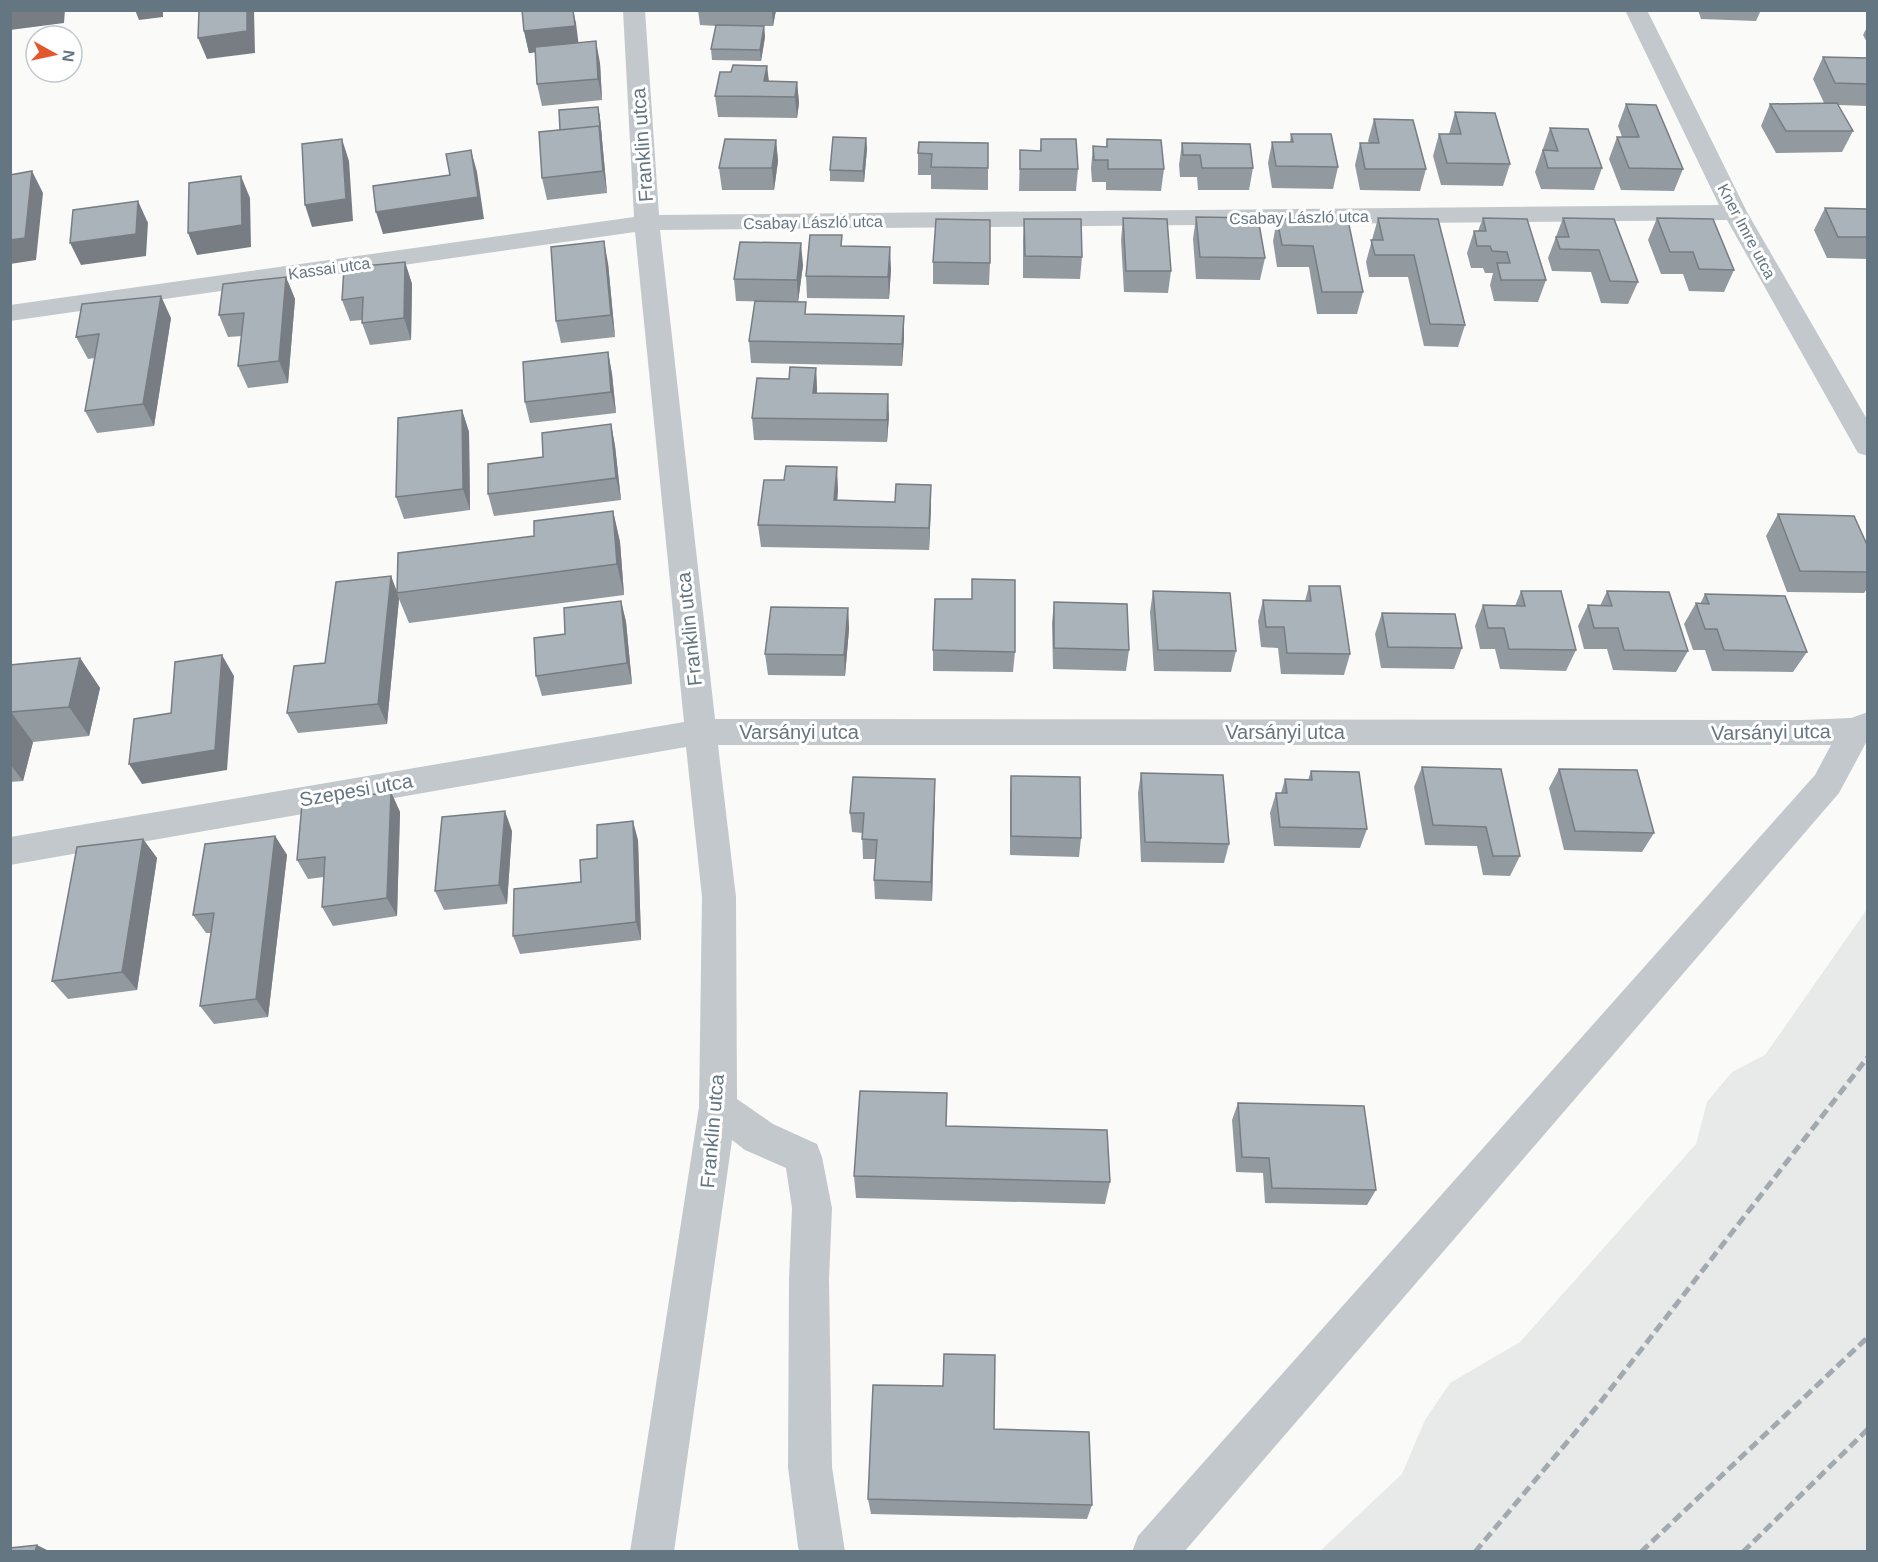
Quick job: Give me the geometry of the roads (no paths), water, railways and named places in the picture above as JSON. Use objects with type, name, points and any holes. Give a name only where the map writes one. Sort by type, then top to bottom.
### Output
[{"type":"street","name":"Franklin utca","points":[[634,10],[647,224],[719,897],[718,1107],[652,1551]]},
{"type":"street","name":"Kner Imre utca","points":[[1636,10],[1736,212],[1868,446]]},
{"type":"street","name":"Csabay László utca","points":[[647,224],[1736,212]]},
{"type":"street","name":"Kassai utca","points":[[10,312],[647,224]]},
{"type":"street","name":"Varsányi utca","points":[[701,732],[1803,733],[1861,728]]},
{"type":"street","points":[[1154,1551],[1827,784],[1861,728]]},
{"type":"street","name":"Szepesi utca","points":[[10,851],[701,732]]},
{"type":"street","points":[[718,1107],[759,1137],[803,1156],[812,1208],[809,1280],[810,1467],[820,1547],[823,1551]]},
{"type":"railway","points":[[1475,1552],[1599,1404],[1868,1057]]},
{"type":"railway","points":[[1641,1552],[1868,1337]]},
{"type":"railway","points":[[1743,1552],[1868,1429]]}]
